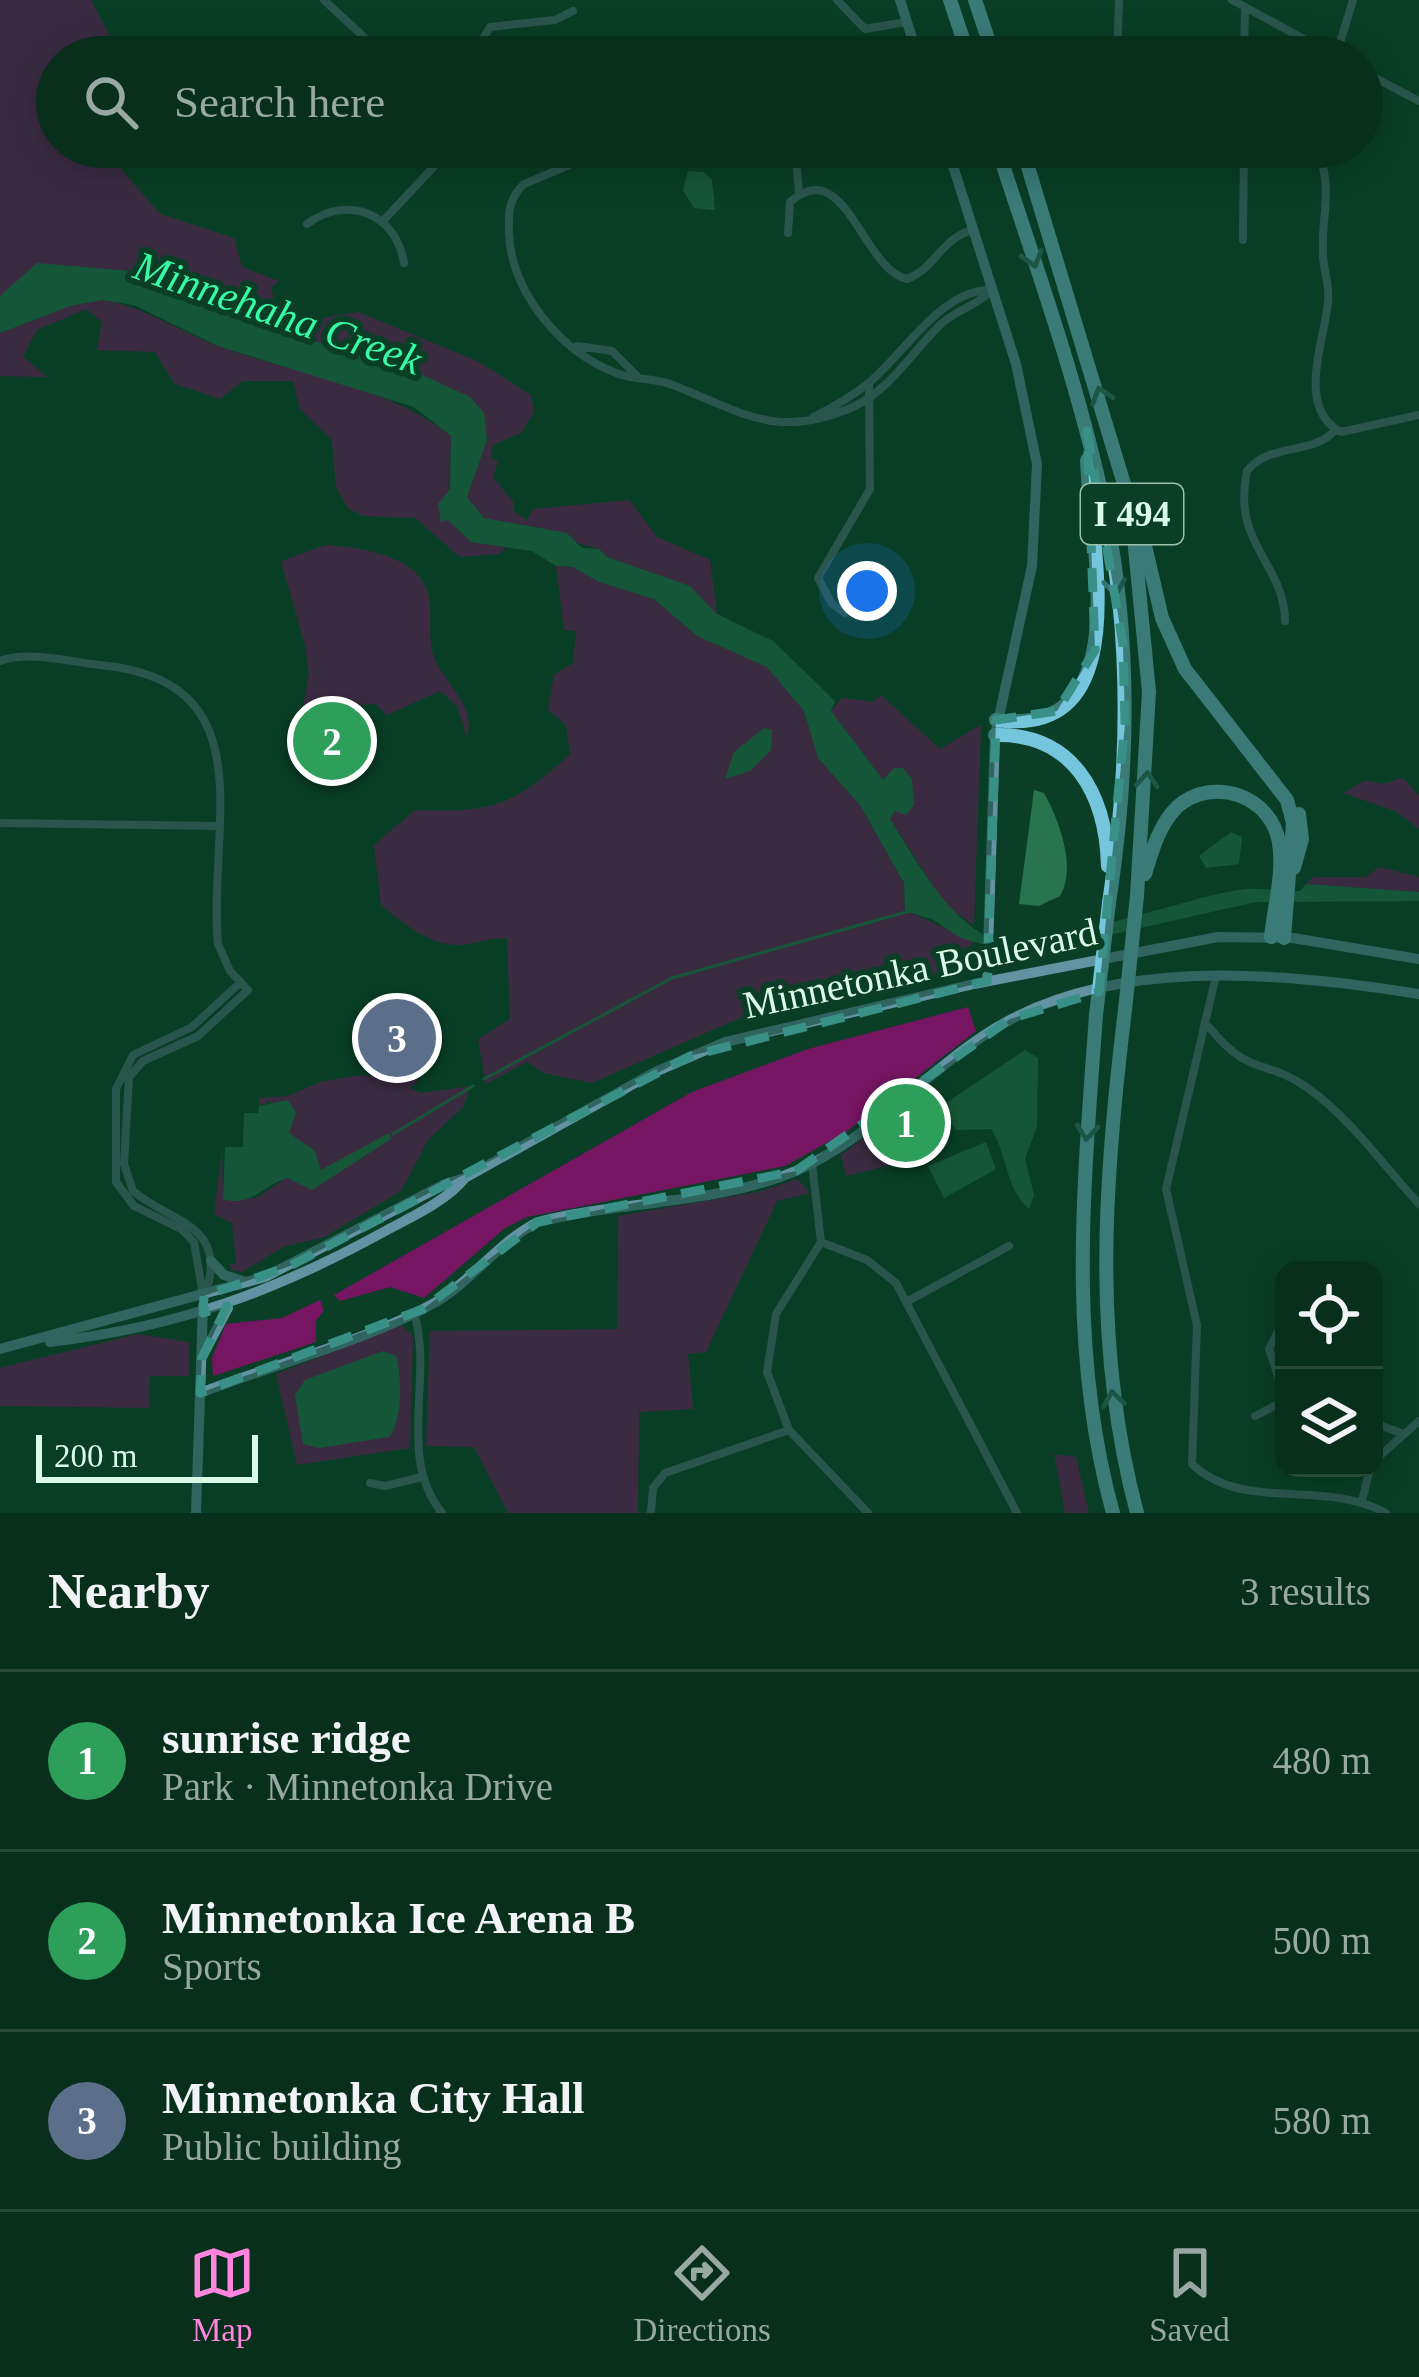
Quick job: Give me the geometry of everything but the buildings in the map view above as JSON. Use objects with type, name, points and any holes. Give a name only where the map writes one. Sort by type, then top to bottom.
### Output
[{"type":"highway","points":[[950,0],[962,36]]},
{"type":"highway","points":[[975,0],[987,36]]},
{"type":"highway","name":"I 494","points":[[1005,168],[1087,431],[1103,496],[1123,644],[1122,803],[1096,1015],[1080,1293],[1088,1391],[1113,1513]]},
{"type":"highway","name":"I 494","points":[[1028,168],[1131,506],[1149,692],[1137,896],[1107,1154],[1103,1272],[1110,1381],[1137,1513]]},
{"type":"highway","points":[[996,728],[1054,713],[1089,672],[1098,592],[1087,431]]},
{"type":"highway","points":[[1131,506],[1167,632],[1184,669],[1287,800],[1293,823],[1278,937]]},
{"type":"highway","points":[[996,728],[1055,746],[1080,770],[1104,821],[1109,903]]},
{"type":"highway","points":[[1137,896],[1155,842],[1176,808],[1206,793],[1238,794],[1263,810],[1280,846],[1278,937]]},
{"type":"main road","points":[[900,0],[911,36]]},
{"type":"main road","points":[[954,168],[1033,430],[1038,497],[1032,566],[996,728],[987,981]]},
{"type":"main road","name":"Minnetonka Boulevard","points":[[0,1349],[253,1281],[465,1178],[655,1072],[725,1042],[1182,942],[1278,937],[1419,959]]},
{"type":"main road","points":[[200,1393],[441,1299],[510,1238],[538,1222],[748,1186],[812,1164],[1010,1019],[1110,989],[1216,975],[1300,977],[1419,994]]},
{"type":"main road","name":"Minnetonka Boulevard","points":[[31,1342],[232,1305],[342,1256],[448,1195],[465,1178]]},
{"type":"main road","points":[[211,1262],[224,1275],[253,1281]]},
{"type":"main road","points":[[196,1513],[204,1296]]},
{"type":"main road","points":[[202,1358],[232,1305]]},
{"type":"street","points":[[324,0],[363,36]]},
{"type":"street","points":[[837,0],[865,29],[907,22]]},
{"type":"street","points":[[1118,36],[1119,0]]},
{"type":"street","points":[[1232,0],[1297,36]]},
{"type":"street","points":[[1342,36],[1353,0]]},
{"type":"street","points":[[1244,7],[1244,36]]},
{"type":"street","points":[[485,36],[490,27],[555,20],[573,11]]},
{"type":"street","points":[[1383,82],[1419,101]]},
{"type":"street","points":[[383,221],[433,168]]},
{"type":"street","points":[[562,168],[524,184],[509,207],[509,243],[520,284],[543,317],[611,372],[675,386],[749,419],[783,424],[872,396],[951,315],[992,290]]},
{"type":"street","points":[[797,168],[799,194]]},
{"type":"street","points":[[1243,240],[1244,168]]},
{"type":"street","points":[[1322,168],[1330,200],[1323,250],[1329,299],[1316,377],[1323,410],[1335,430]]},
{"type":"street","points":[[788,233],[785,212],[799,194],[816,190],[841,203],[879,262],[898,278],[916,277],[953,236],[974,230]]},
{"type":"street","points":[[307,224],[343,208],[383,221],[397,238],[404,263]]},
{"type":"street","points":[[813,418],[869,383],[944,309],[964,296],[992,290]]},
{"type":"street","points":[[575,346],[612,351],[638,377]]},
{"type":"street","points":[[845,613],[826,596],[818,578],[868,495],[869,383]]},
{"type":"street","points":[[1285,621],[1285,600],[1248,532],[1247,471],[1267,453],[1327,439],[1335,430],[1419,415]]},
{"type":"street","points":[[0,661],[23,657],[153,674],[201,714],[216,743],[220,770],[218,944],[244,986]]},
{"type":"street","points":[[0,823],[220,826]]},
{"type":"street","points":[[1216,975],[1208,1026],[1166,1190],[1198,1331],[1192,1464],[1211,1486],[1246,1501],[1361,1502],[1386,1513]]},
{"type":"street","points":[[204,1296],[211,1262],[206,1242],[189,1223],[146,1203],[126,1178],[126,1088],[137,1065],[198,1036],[244,986]]},
{"type":"street","points":[[204,1296],[194,1242],[182,1229],[134,1206],[116,1182],[116,1089],[134,1055],[192,1028],[244,986]]},
{"type":"street","points":[[1208,1026],[1244,1064],[1291,1079],[1322,1100],[1419,1204]]},
{"type":"street","points":[[812,1164],[821,1242],[782,1301],[770,1333],[771,1391],[789,1430],[868,1513]]},
{"type":"street","points":[[821,1242],[888,1274],[908,1301],[1017,1513]]},
{"type":"street","points":[[908,1301],[1009,1246]]},
{"type":"street","points":[[414,1312],[420,1339],[422,1477],[442,1513]]},
{"type":"street","points":[[1275,1337],[1269,1349],[1275,1369]]},
{"type":"street","points":[[1255,1416],[1275,1404]]},
{"type":"street","points":[[1383,1453],[1419,1421]]},
{"type":"street","points":[[1383,1427],[1402,1434]]},
{"type":"street","points":[[651,1513],[653,1488],[665,1473],[789,1430]]},
{"type":"street","points":[[370,1483],[385,1486],[422,1477]]},
{"type":"street","points":[[1361,1502],[1368,1477]]},
{"type":"highlighted area","points":[[1087,431],[1123,644],[1125,724],[1099,992],[1010,1019],[796,1171],[538,1222],[423,1309],[200,1393],[202,1358],[227,1306],[203,1313],[204,1296],[290,1266],[690,1056],[987,981],[996,720],[1057,711],[1095,650]]},
{"type":"shaded area","points":[[0,0],[91,0],[110,36],[36,36],[36,168],[121,168],[160,214],[234,238],[242,267],[279,281],[271,288],[278,312],[300,322],[358,312],[477,361],[531,395],[534,412],[521,433],[493,445],[490,458],[498,461],[493,477],[514,503],[514,511],[527,520],[533,509],[629,500],[657,537],[710,560],[717,614],[690,586],[607,557],[599,549],[484,518],[467,497],[487,440],[405,367],[274,330],[143,272],[45,265],[0,325]]},
{"type":"shaded area","points":[[688,171],[704,172],[712,180],[715,210],[694,208],[683,190]]},
{"type":"shaded area","points":[[37,263],[143,272],[274,330],[405,367],[470,397],[484,413],[487,440],[467,497],[484,518],[567,533],[582,548],[599,549],[607,557],[690,586],[717,614],[773,641],[835,701],[831,711],[883,780],[894,768],[903,768],[912,779],[914,805],[906,815],[895,811],[890,819],[941,896],[979,932],[1001,939],[1032,938],[1221,893],[1300,891],[1306,884],[1419,892],[1419,901],[1256,902],[1020,955],[961,938],[932,919],[905,911],[904,883],[860,805],[818,758],[804,711],[767,667],[697,636],[654,599],[599,582],[573,567],[556,566],[532,551],[471,542],[448,520],[441,522],[438,504],[450,489],[451,436],[414,407],[218,346],[134,305],[102,300],[70,306],[0,333],[0,296]]},
{"type":"shaded area","points":[[102,300],[134,308],[221,347],[370,393],[425,418],[451,436],[448,520],[471,542],[506,547],[500,554],[460,557],[415,518],[363,516],[348,508],[336,487],[332,440],[300,409],[293,381],[243,381],[220,399],[175,384],[155,352],[97,350],[102,322],[86,309],[37,330],[23,356],[47,377],[0,376],[0,333],[70,306]]},
{"type":"shaded area","points":[[326,545],[392,558],[419,576],[430,605],[433,656],[465,707],[467,738],[457,706],[440,691],[387,715],[376,704],[303,707],[309,673],[305,645],[281,561]]},
{"type":"shaded area","points":[[556,566],[573,567],[599,582],[654,599],[697,636],[767,667],[804,711],[818,758],[860,805],[904,884],[905,910],[973,941],[966,968],[735,1020],[592,1083],[544,1073],[527,1062],[486,1084],[478,1039],[510,1019],[507,938],[445,944],[411,928],[381,905],[374,845],[415,810],[464,810],[500,803],[533,785],[570,754],[566,725],[548,710],[554,675],[573,663],[576,631],[564,630]]},
{"type":"shaded area","points":[[881,695],[940,749],[981,725],[974,925],[946,906],[890,819],[895,811],[884,781],[831,711],[842,698],[873,702]]},
{"type":"shaded area","points":[[764,728],[772,730],[771,750],[750,771],[725,779],[734,752]]},
{"type":"shaded area","points":[[1403,778],[1419,796],[1419,829],[1395,811],[1343,793],[1366,780],[1381,784]]},
{"type":"shaded area","points":[[1034,790],[1044,793],[1050,804],[1067,871],[1060,896],[1039,906],[1019,904]]},
{"type":"shaded area","points":[[1231,832],[1242,837],[1239,864],[1206,868],[1199,856]]},
{"type":"shaded area","points":[[1380,867],[1419,877],[1419,892],[1306,884],[1313,877],[1365,877]]},
{"type":"shaded area","points":[[968,1007],[976,1031],[846,1132],[785,1166],[527,1217],[505,1228],[424,1298],[390,1287],[340,1301],[334,1295],[692,1092],[808,1049]]},
{"type":"shaded area","points":[[1025,1050],[1038,1058],[1037,1127],[1025,1158],[1034,1195],[1029,1209],[1015,1191],[991,1129],[956,1130],[946,1117],[946,1103]]},
{"type":"shaded area","points":[[409,1074],[419,1080],[410,1088],[421,1093],[471,1086],[463,1107],[428,1140],[401,1191],[324,1237],[283,1247],[242,1272],[231,1270],[230,1264],[236,1264],[232,1223],[214,1214],[222,1148],[223,1199],[256,1198],[288,1177],[303,1181],[301,1188],[315,1151],[294,1140],[270,1101],[259,1106],[259,1098],[288,1096],[323,1081],[363,1075],[396,1079]]},
{"type":"shaded area","points":[[921,1093],[939,1153],[846,1176],[841,1155]]},
{"type":"shaded area","points":[[288,1100],[296,1113],[289,1133],[315,1151],[321,1170],[389,1133],[391,1139],[312,1190],[287,1178],[249,1198],[223,1199],[225,1147],[243,1147],[244,1113],[258,1113],[259,1106]]},
{"type":"shaded area","points":[[986,1142],[996,1169],[944,1198],[928,1166]]},
{"type":"shaded area","points":[[797,1179],[810,1193],[777,1201],[706,1352],[688,1354],[693,1409],[639,1412],[638,1513],[508,1513],[474,1447],[426,1446],[430,1331],[617,1329],[618,1216],[758,1192]]},
{"type":"shaded area","points":[[320,1300],[324,1310],[316,1321],[316,1342],[213,1376],[212,1358],[226,1324],[282,1318]]},
{"type":"shaded area","points":[[402,1325],[413,1336],[410,1448],[297,1465],[276,1374]]},
{"type":"shaded area","points":[[138,1334],[189,1342],[189,1376],[150,1376],[149,1408],[0,1406],[0,1368]]},
{"type":"shaded area","points":[[383,1351],[396,1356],[399,1375],[399,1409],[389,1437],[319,1448],[303,1444],[295,1395],[305,1380]]},
{"type":"shaded area","points":[[1054,1454],[1076,1457],[1089,1513],[1065,1513]]},
{"type":"waterway","points":[[484,1079],[672,978],[913,910]]},
{"type":"waterway","points":[[393,1134],[473,1086]]},
{"type":"place","name":"Minnetonka Ice Arena B","points":[[332,741]]},
{"type":"place","name":"Minnetonka City Hall","points":[[397,1038]]},
{"type":"place","name":"sunrise ridge","points":[[906,1123]]},
{"type":"water label","name":"Minnehaha Creek","points":[[278,313]]}]
